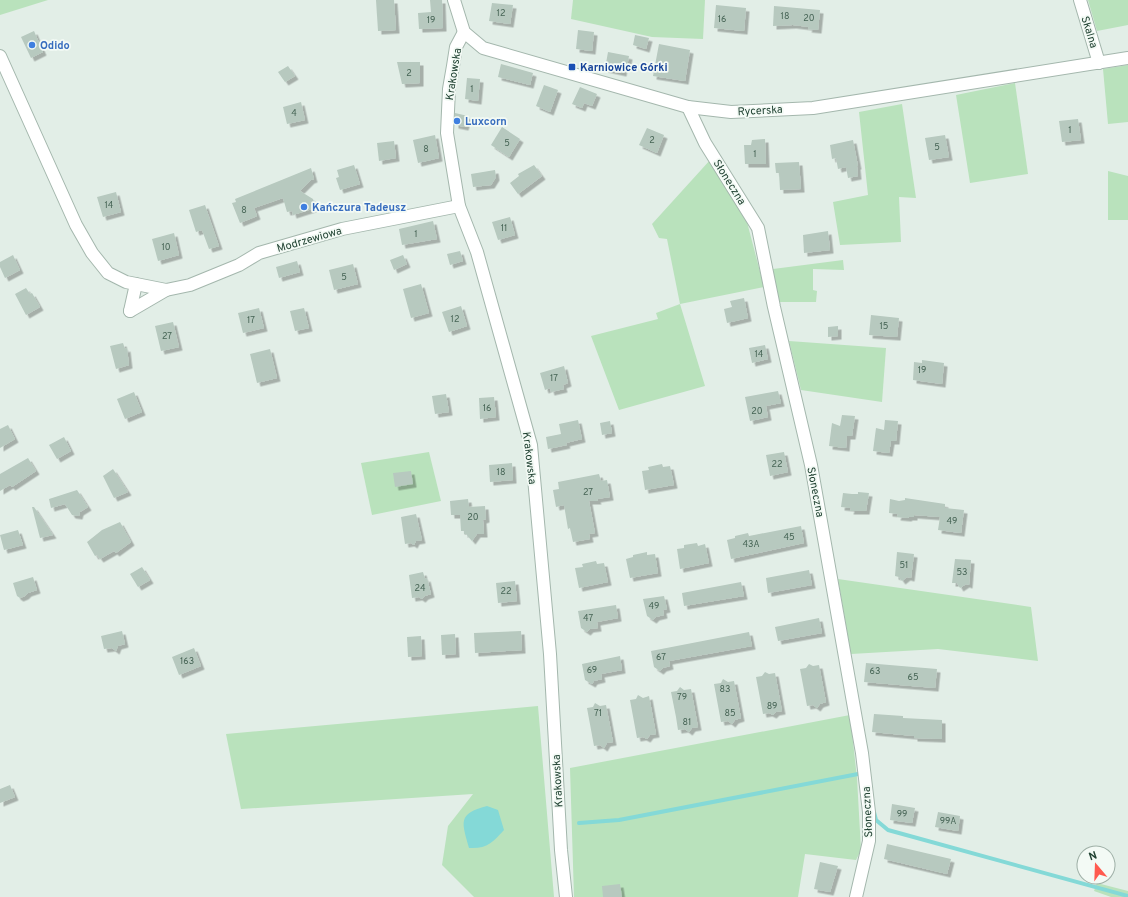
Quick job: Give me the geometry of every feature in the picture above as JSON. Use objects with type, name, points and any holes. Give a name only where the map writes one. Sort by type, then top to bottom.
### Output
[{"type":"street","points":[[454,0],[464,32]]},
{"type":"street","name":"Skalna","points":[[1080,0],[1099,63]]},
{"type":"street","name":"Rycerska","points":[[464,32],[483,48],[688,107],[731,112],[814,108],[1128,58]]},
{"type":"street","name":"Krakowska","points":[[464,32],[456,47],[449,89],[448,133],[459,206],[477,252],[531,445],[550,654],[561,850],[566,897]]},
{"type":"street","name":"Modrzewiowa","points":[[0,56],[76,225],[92,254],[108,273],[136,284],[166,290]]},
{"type":"street","name":"Słoneczna","points":[[688,107],[705,143],[758,228],[774,307],[811,465],[862,753],[869,812],[869,841],[856,897]]},
{"type":"street","name":"Modrzewiowa","points":[[136,284],[130,311],[166,290],[190,285],[239,265],[259,253],[342,229],[459,206]]},
{"type":"green space","points":[[0,0],[48,0],[0,15]]},
{"type":"green space","points":[[573,0],[705,0],[703,39],[652,37],[571,19]]},
{"type":"green space","points":[[1088,0],[1128,0],[1128,25],[1097,31]]},
{"type":"green space","points":[[1128,65],[1128,122],[1108,124],[1103,69]]},
{"type":"green space","points":[[1015,83],[1028,174],[970,183],[956,95]]},
{"type":"green space","points":[[902,104],[916,198],[899,197],[901,242],[840,245],[833,202],[868,195],[859,112]]},
{"type":"green space","points":[[711,159],[747,222],[764,287],[680,304],[667,239],[659,238],[652,224]]},
{"type":"green space","points":[[1108,171],[1128,176],[1128,220],[1108,220]]},
{"type":"green space","points":[[843,260],[844,270],[813,269],[813,290],[817,291],[816,302],[778,302],[773,269]]},
{"type":"green space","points":[[680,304],[705,386],[619,410],[591,336],[658,319],[656,313]]},
{"type":"green space","points":[[789,341],[886,348],[882,402],[801,390]]},
{"type":"green space","points":[[429,452],[441,501],[372,515],[361,463]]},
{"type":"green space","points":[[838,579],[1031,607],[1038,661],[938,649],[851,654]]},
{"type":"green space","points":[[538,706],[554,897],[474,897],[442,865],[448,826],[473,794],[241,809],[226,734]]},
{"type":"green space","points":[[850,715],[857,778],[861,850],[856,860],[805,854],[798,897],[574,897],[570,768]]},
{"type":"green space","points":[[1096,885],[1105,885],[1128,891],[1128,897],[1111,897],[1094,891]]},
{"type":"water","points":[[487,806],[498,810],[504,830],[489,844],[469,848],[464,820],[471,812]]},
{"type":"building","points":[[376,0],[394,0],[396,30],[378,31]]},
{"type":"building","points":[[430,0],[442,0],[443,28],[419,29],[418,13],[431,12]]},
{"type":"building","points":[[492,3],[513,5],[510,24],[489,21]]},
{"type":"building","points":[[716,5],[746,8],[744,31],[714,28]]},
{"type":"building","points":[[774,6],[820,10],[818,30],[793,25],[773,26]]},
{"type":"building","points":[[578,30],[594,32],[592,51],[576,49]]},
{"type":"building","name":"Odido","points":[[34,31],[43,52],[31,58],[21,37]]},
{"type":"building","points":[[635,35],[649,38],[646,49],[633,45]]},
{"type":"building","points":[[659,44],[690,50],[685,81],[653,76]]},
{"type":"building","points":[[608,52],[629,56],[627,67],[624,66],[623,73],[605,69]]},
{"type":"building","points":[[397,62],[420,62],[420,83],[402,84]]},
{"type":"building","points":[[501,64],[533,73],[530,85],[498,77]]},
{"type":"building","points":[[288,66],[295,76],[285,82],[278,72]]},
{"type":"building","points":[[467,78],[480,79],[478,101],[465,99]]},
{"type":"building","points":[[544,85],[558,90],[550,112],[536,106]]},
{"type":"building","points":[[580,87],[597,94],[592,106],[584,103],[582,108],[572,104]]},
{"type":"building","points":[[301,102],[305,120],[287,124],[283,107]]},
{"type":"building","points":[[455,113],[468,116],[465,127],[455,125]]},
{"type":"building","points":[[1078,119],[1081,140],[1062,142],[1059,121]]},
{"type":"building","points":[[502,127],[520,139],[509,157],[491,145]]},
{"type":"building","points":[[647,128],[664,135],[657,153],[639,145]]},
{"type":"building","points":[[435,135],[439,158],[418,163],[413,140]]},
{"type":"building","points":[[945,135],[949,157],[929,160],[925,138]]},
{"type":"building","points":[[765,139],[766,164],[745,164],[744,145],[751,145],[752,140]]},
{"type":"building","points":[[853,140],[858,166],[858,176],[848,178],[846,167],[838,169],[836,158],[832,159],[830,145]]},
{"type":"building","points":[[394,141],[396,158],[379,161],[377,143]]},
{"type":"building","points":[[799,162],[801,189],[780,190],[779,173],[776,173],[775,163]]},
{"type":"building","points":[[354,165],[360,184],[340,190],[336,178],[339,177],[337,170]]},
{"type":"building","points":[[534,165],[542,176],[518,194],[510,183],[519,176],[518,174]]},
{"type":"building","points":[[311,168],[314,179],[300,191],[313,199],[315,208],[293,215],[292,211],[287,212],[283,198],[254,208],[257,216],[240,223],[232,203],[236,202],[235,199]]},
{"type":"building","points":[[495,170],[496,177],[491,185],[473,187],[471,174]]},
{"type":"building","points":[[116,192],[121,212],[103,217],[97,197]]},
{"type":"building","points":[[205,205],[219,246],[209,249],[202,230],[196,232],[189,210]]},
{"type":"building","points":[[510,217],[515,235],[498,240],[492,222]]},
{"type":"building","points":[[433,221],[437,239],[402,245],[399,229]]},
{"type":"building","points":[[828,231],[830,250],[804,253],[803,235]]},
{"type":"building","points":[[174,233],[179,255],[158,261],[152,239]]},
{"type":"building","points":[[460,251],[463,261],[450,265],[447,254]]},
{"type":"building","points":[[13,255],[20,270],[5,278],[0,267],[0,262]]},
{"type":"building","points":[[403,255],[407,264],[394,270],[390,260]]},
{"type":"building","points":[[297,261],[300,272],[279,278],[276,267]]},
{"type":"building","points":[[353,264],[358,284],[334,290],[329,270]]},
{"type":"building","points":[[421,284],[429,313],[411,318],[403,289]]},
{"type":"building","points":[[26,288],[30,294],[32,293],[40,307],[26,315],[15,294]]},
{"type":"building","points":[[744,298],[748,318],[727,323],[724,309],[732,307],[730,301]]},
{"type":"building","points":[[461,306],[467,326],[449,332],[442,312]]},
{"type":"building","points":[[259,308],[264,328],[243,333],[238,313]]},
{"type":"building","points":[[304,308],[309,328],[295,331],[290,311]]},
{"type":"building","points":[[871,315],[899,318],[897,337],[869,335]]},
{"type":"building","points":[[173,322],[179,347],[161,351],[155,326]]},
{"type":"building","points":[[838,326],[838,336],[828,337],[828,327]]},
{"type":"building","points":[[123,343],[125,349],[127,348],[129,365],[116,369],[110,346]]},
{"type":"building","points":[[765,345],[768,359],[752,363],[749,348]]},
{"type":"building","points":[[270,349],[277,378],[257,383],[250,354]]},
{"type":"building","points":[[922,360],[944,363],[942,384],[913,380],[914,362],[922,363]]},
{"type":"building","points":[[564,366],[568,383],[563,385],[564,389],[551,392],[550,388],[545,390],[540,373]]},
{"type":"building","points":[[778,391],[781,403],[766,406],[768,417],[750,421],[745,397]]},
{"type":"building","points":[[134,392],[142,412],[125,419],[117,399]]},
{"type":"building","points":[[446,394],[449,412],[435,414],[432,396]]},
{"type":"building","points":[[494,397],[496,417],[480,419],[479,398]]},
{"type":"building","points":[[842,415],[855,416],[852,436],[847,436],[846,448],[829,446],[832,423],[840,426]]},
{"type":"building","points":[[578,420],[582,439],[566,443],[567,445],[548,449],[546,437],[561,434],[559,424]]},
{"type":"building","points":[[885,420],[898,421],[896,441],[891,441],[889,453],[873,451],[876,428],[884,430]]},
{"type":"building","points":[[610,421],[612,433],[602,435],[600,423]]},
{"type":"building","points":[[8,425],[15,439],[0,448],[0,429]]},
{"type":"building","points":[[64,437],[71,451],[57,459],[49,445]]},
{"type":"building","points":[[784,452],[788,472],[770,476],[766,455]]},
{"type":"building","points":[[28,458],[36,471],[12,487],[10,485],[0,491],[0,474]]},
{"type":"building","points":[[512,463],[513,480],[490,482],[489,465]]},
{"type":"building","points":[[662,464],[663,467],[670,466],[674,485],[645,490],[642,471],[649,470],[648,467]]},
{"type":"building","points":[[113,469],[128,492],[114,498],[103,476]]},
{"type":"building","points":[[411,471],[413,484],[395,487],[393,473]]},
{"type":"building","points":[[599,474],[601,481],[607,480],[610,497],[597,499],[598,501],[589,501],[595,533],[589,534],[590,539],[573,542],[570,528],[568,529],[564,505],[556,507],[553,490],[559,489],[558,482]]},
{"type":"building","points":[[77,490],[88,507],[80,512],[79,516],[72,515],[65,504],[51,508],[49,499]]},
{"type":"building","points":[[858,492],[869,493],[866,511],[850,511],[851,508],[841,507],[843,493],[858,494]]},
{"type":"building","points":[[905,498],[945,504],[945,508],[964,510],[961,533],[938,530],[940,517],[914,515],[914,517],[908,518],[897,517],[898,514],[889,513],[890,499],[899,501],[905,500]]},
{"type":"building","points":[[468,499],[469,507],[485,506],[486,519],[483,520],[484,534],[477,534],[472,541],[466,534],[464,534],[464,531],[461,531],[460,515],[451,515],[450,501]]},
{"type":"building","points":[[32,507],[34,507],[53,535],[40,538]]},
{"type":"building","points":[[416,514],[422,540],[416,541],[414,545],[411,543],[405,544],[401,517]]},
{"type":"building","points":[[120,522],[131,542],[116,553],[114,551],[100,559],[97,555],[95,556],[87,542],[102,530]]},
{"type":"building","points":[[801,526],[804,543],[731,559],[727,540],[735,538],[735,536],[748,533],[749,536]]},
{"type":"building","points":[[18,530],[23,545],[4,550],[0,535]]},
{"type":"building","points":[[697,543],[698,546],[705,544],[709,563],[680,569],[677,549],[684,548],[684,545]]},
{"type":"building","points":[[647,552],[647,555],[655,554],[658,573],[630,578],[626,559],[633,557],[633,555]]},
{"type":"building","points":[[897,552],[914,554],[911,578],[907,577],[902,581],[899,577],[895,576]]},
{"type":"building","points":[[955,559],[971,560],[969,585],[966,584],[960,588],[957,583],[952,583]]},
{"type":"building","points":[[596,561],[597,564],[604,563],[608,582],[579,588],[575,568],[583,567],[582,564]]},
{"type":"building","points":[[142,567],[150,580],[138,587],[130,574]]},
{"type":"building","points":[[809,570],[812,585],[768,593],[766,578]]},
{"type":"building","points":[[423,572],[425,579],[427,578],[431,594],[422,599],[419,597],[412,598],[409,575]]},
{"type":"building","points":[[33,577],[37,590],[20,598],[17,596],[13,583]]},
{"type":"building","points":[[515,581],[517,601],[498,603],[496,583]]},
{"type":"building","points":[[741,582],[744,596],[684,606],[682,593]]},
{"type":"building","points":[[664,596],[667,609],[663,610],[664,615],[656,617],[653,620],[647,616],[643,599]]},
{"type":"building","points":[[616,605],[618,618],[597,622],[598,628],[590,629],[587,632],[581,628],[578,611]]},
{"type":"building","points":[[819,618],[822,633],[778,641],[775,627]]},
{"type":"building","points":[[122,631],[125,644],[118,646],[116,651],[112,648],[104,649],[101,636]]},
{"type":"building","points":[[521,631],[522,650],[475,653],[474,633]]},
{"type":"building","points":[[749,632],[752,646],[669,661],[670,666],[663,668],[660,671],[654,667],[651,651]]},
{"type":"building","points":[[455,634],[456,654],[442,655],[441,635]]},
{"type":"building","points":[[421,636],[422,656],[408,657],[407,637]]},
{"type":"building","points":[[194,648],[201,666],[179,675],[172,657]]},
{"type":"building","points":[[620,656],[622,670],[601,674],[602,679],[594,681],[592,684],[585,680],[582,664]]},
{"type":"building","points":[[866,663],[937,669],[935,688],[864,682]]},
{"type":"building","points":[[809,664],[813,666],[819,665],[826,702],[820,704],[817,708],[813,705],[807,706],[800,669],[806,668]]},
{"type":"building","points":[[765,672],[769,674],[775,673],[782,711],[776,712],[773,715],[769,713],[763,714],[756,677],[762,676]]},
{"type":"building","points":[[723,679],[728,682],[734,681],[741,718],[735,720],[732,724],[728,721],[721,722],[714,684],[721,683]]},
{"type":"building","points":[[680,687],[684,690],[691,689],[698,727],[692,728],[689,732],[685,729],[678,730],[671,692],[677,691]]},
{"type":"building","points":[[638,695],[643,698],[649,696],[656,734],[650,735],[647,739],[643,737],[637,738],[630,700],[636,699]]},
{"type":"building","points":[[595,703],[600,706],[606,705],[613,742],[607,743],[604,748],[600,745],[594,746],[587,708],[593,707]]},
{"type":"building","points":[[874,714],[903,716],[903,718],[942,720],[942,739],[914,738],[914,736],[872,732]]},
{"type":"building","points":[[10,785],[15,797],[0,803],[0,789]]},
{"type":"building","points":[[892,804],[915,808],[912,823],[890,820]]},
{"type":"building","points":[[938,812],[960,816],[958,831],[935,827]]},
{"type":"building","points":[[887,844],[951,859],[947,874],[884,859]]},
{"type":"building","points":[[820,862],[838,866],[830,892],[814,889]]},
{"type":"building","points":[[620,884],[622,897],[603,897],[602,886]]},
{"type":"waterway","points":[[579,823],[619,820],[858,774]]},
{"type":"waterway","points":[[874,812],[876,820],[888,830],[1128,896]]},
{"type":"place","name":"Odido","points":[[32,45]]},
{"type":"place","name":"Karniowice Górki","points":[[572,67]]},
{"type":"place","name":"Luxcorn","points":[[457,121]]},
{"type":"place","name":"Kańczura Tadeusz","points":[[304,207]]}]
